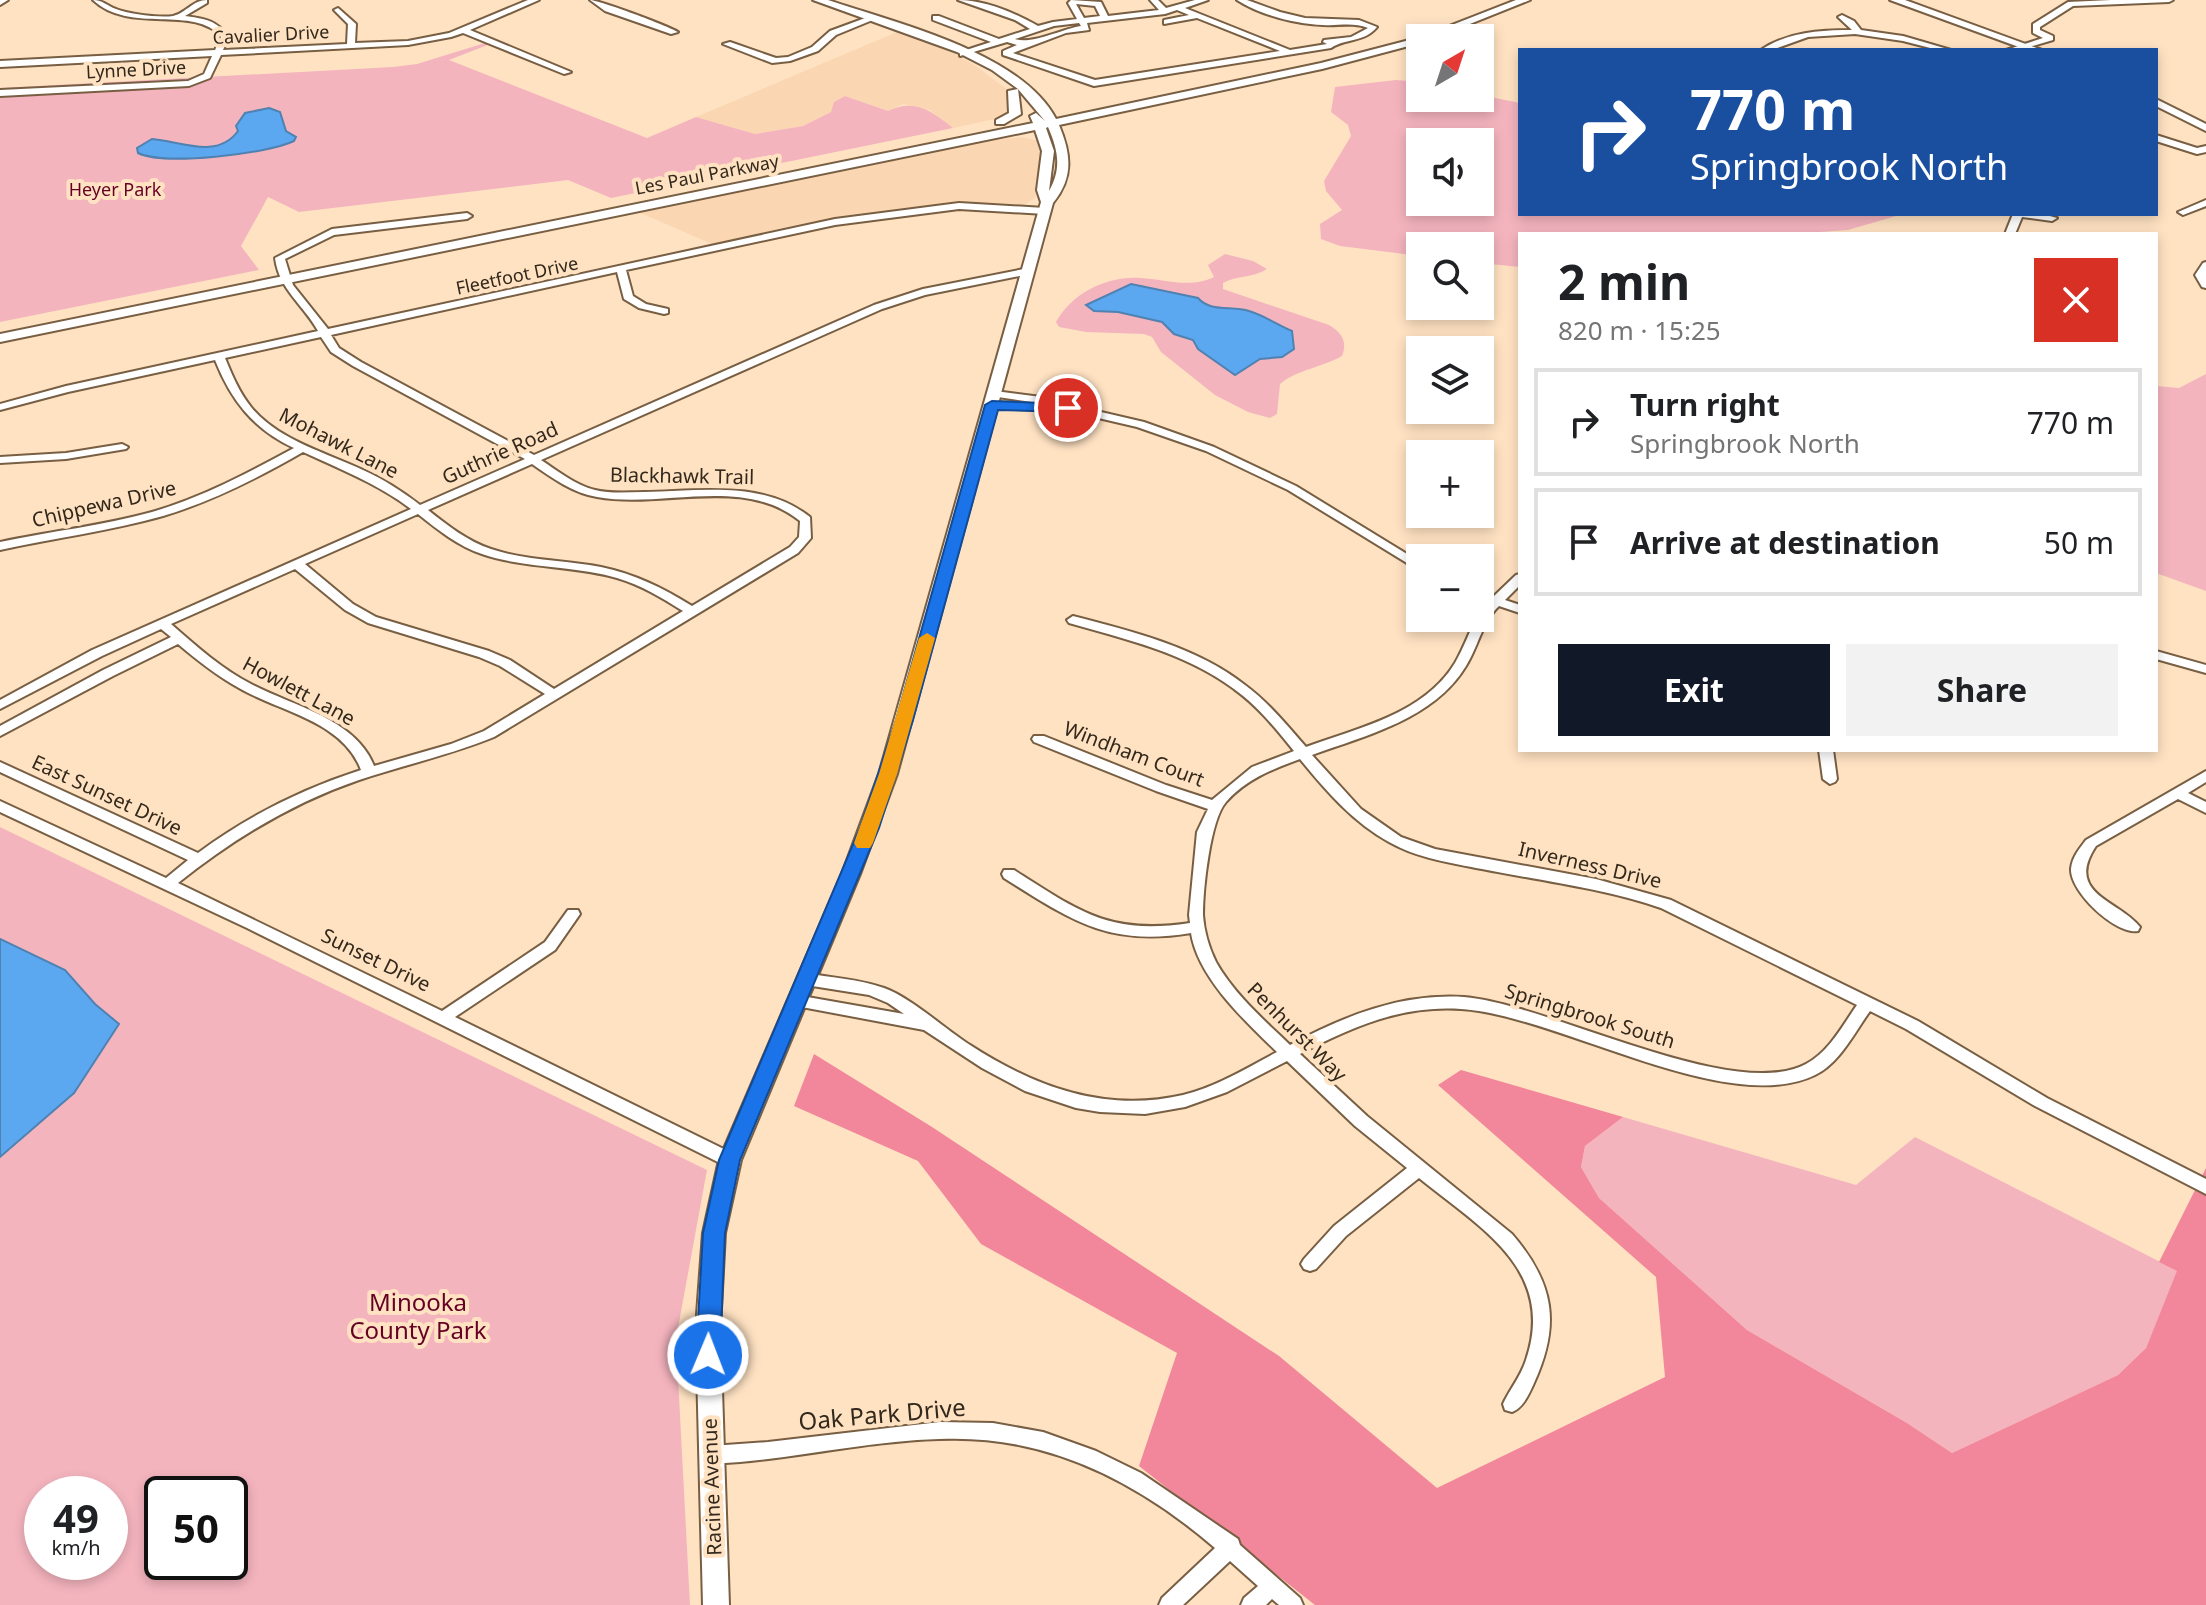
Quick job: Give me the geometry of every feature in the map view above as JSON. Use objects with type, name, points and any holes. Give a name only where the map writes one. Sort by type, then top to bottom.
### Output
[{"type":"main road","points":[[818,0],[1008,73],[1062,147],[1061,182],[1046,207]]},
{"type":"main road","points":[[1462,24],[1525,0]]},
{"type":"main road","points":[[1895,0],[2032,48]]},
{"type":"main road","name":"Les Paul Parkway","points":[[0,338],[903,154],[974,139],[1044,119],[1086,116],[1322,66],[1406,44]]},
{"type":"main road","points":[[968,56],[1014,91],[1044,119],[1048,167],[1043,190],[1046,207]]},
{"type":"main road","points":[[1000,122],[1015,114],[1014,91]]},
{"type":"main road","points":[[2158,103],[2206,128]]},
{"type":"main road","points":[[1062,147],[1072,124],[1086,116]]},
{"type":"main road","points":[[903,154],[963,134],[1044,119]]},
{"type":"main road","points":[[974,139],[1028,135],[1045,142]]},
{"type":"main road","name":"Racine Avenue","points":[[716,1605],[708,1328],[714,1233],[730,1160],[865,840],[888,774],[1046,207]]},
{"type":"street","points":[[97,0],[104,7],[122,14],[199,21],[221,29],[225,37],[217,53]]},
{"type":"street","name":"Cavalier Drive","points":[[0,64],[408,43],[463,30],[535,0]]},
{"type":"street","points":[[594,0],[608,9],[674,32]]},
{"type":"street","points":[[962,0],[1018,18],[1036,29]]},
{"type":"street","points":[[1154,0],[1165,12]]},
{"type":"street","points":[[968,56],[1036,29],[1082,20],[1165,12],[1204,0]]},
{"type":"street","points":[[1105,18],[1098,4],[1072,2],[1086,28],[1065,31],[1006,53],[1094,83],[1287,51],[1312,50],[1366,34],[1373,27],[1362,22],[1317,22],[1273,13],[1241,0]]},
{"type":"street","points":[[2016,48],[2050,38],[2036,31],[2036,26],[2071,4],[2169,0]]},
{"type":"street","points":[[175,19],[204,1]]},
{"type":"street","points":[[1178,8],[1287,51]]},
{"type":"street","points":[[338,10],[352,24],[351,47]]},
{"type":"street","points":[[1167,22],[1197,16]]},
{"type":"street","points":[[1842,17],[1859,33]]},
{"type":"street","points":[[936,18],[1024,45]]},
{"type":"street","points":[[727,44],[775,61],[790,59],[815,49],[833,33],[871,19]]},
{"type":"street","points":[[463,30],[567,72]]},
{"type":"street","points":[[1771,48],[1805,36],[1859,33],[1901,38],[1939,48]]},
{"type":"street","name":"Lynne Drive","points":[[0,93],[198,82],[207,76],[217,53]]},
{"type":"street","points":[[2158,139],[2203,152]]},
{"type":"street","points":[[2183,212],[2206,203]]},
{"type":"street","name":"Fleetfoot Drive","points":[[0,407],[66,389],[835,222],[959,206],[1046,207]]},
{"type":"street","points":[[284,279],[280,258],[332,232],[467,216]]},
{"type":"street","points":[[2036,216],[2052,218]]},
{"type":"street","points":[[2206,265],[2200,275],[2206,285]]},
{"type":"street","points":[[621,270],[628,297],[643,306],[664,311]]},
{"type":"street","name":"Guthrie Road","points":[[0,705],[97,653],[162,623],[892,302],[1029,271]]},
{"type":"street","name":"Blackhawk Trail","points":[[168,884],[259,817],[369,772],[473,742],[693,612],[801,544],[806,532],[806,520],[798,510],[780,501],[721,495],[599,494],[571,485],[532,458],[335,350],[284,279]]},
{"type":"street","name":"Mohawk Lane","points":[[219,356],[227,379],[245,409],[276,434],[300,449],[379,482],[450,533],[486,551],[625,577],[656,590],[693,612]]},
{"type":"street","points":[[993,400],[1068,408],[1140,424],[1242,462],[1292,488],[1406,558]]},
{"type":"street","points":[[0,460],[66,456],[122,447]]},
{"type":"street","name":"Chippewa Drive","points":[[0,546],[134,520],[177,508],[245,480],[300,449]]},
{"type":"street","points":[[296,563],[349,607],[372,620],[484,654],[505,663],[555,695]]},
{"type":"street","name":"Penhurst Way","points":[[1512,1404],[1541,1344],[1538,1289],[1528,1264],[1506,1239],[1361,1121],[1288,1055],[1231,996],[1204,954],[1198,927],[1201,848],[1215,806],[1249,774],[1302,751],[1388,722],[1430,700],[1460,666],[1479,622],[1518,580]]},
{"type":"street","points":[[1496,601],[1518,608]]},
{"type":"street","name":"Inverness Drive","points":[[1073,620],[1160,646],[1217,672],[1259,703],[1349,806],[1367,822],[1402,843],[1448,857],[1645,896],[1935,1038],[2041,1102],[2206,1187]]},
{"type":"street","name":"Howlett Lane","points":[[162,623],[246,686],[340,732],[362,752],[369,772]]},
{"type":"street","points":[[0,732],[95,679],[180,638]]},
{"type":"street","points":[[2158,656],[2206,669]]},
{"type":"street","name":"Windham Court","points":[[1039,739],[1215,806]]},
{"type":"street","points":[[1826,752],[1830,779]]},
{"type":"street","name":"East Sunset Drive","points":[[0,767],[198,859]]},
{"type":"street","points":[[2133,927],[2088,894],[2080,877],[2080,857],[2091,843],[2206,776]]},
{"type":"street","points":[[2178,793],[2206,808]]},
{"type":"street","name":"Sunset Drive","points":[[0,806],[444,1017],[730,1160]]},
{"type":"street","points":[[1009,874],[1081,916],[1120,930],[1159,932],[1198,927]]},
{"type":"street","points":[[444,1017],[550,946],[573,914]]},
{"type":"street","name":"Springbrook South","points":[[806,979],[881,993],[1033,1088],[1057,1097],[1110,1107],[1157,1106],[1201,1098],[1358,1018],[1423,1002],[1507,1010],[1642,1054],[1751,1079],[1774,1080],[1800,1075],[1821,1063],[1866,1004]]},
{"type":"street","name":"Springbrook South","points":[[796,1001],[927,1024]]},
{"type":"street","points":[[1310,1264],[1340,1231],[1419,1168]]},
{"type":"street","name":"Oak Park Drive","points":[[711,1455],[763,1454],[943,1430],[1026,1438],[1107,1463],[1167,1497],[1231,1546],[1293,1605]]},
{"type":"street","points":[[1169,1605],[1231,1546]]},
{"type":"street","points":[[1251,1605],[1273,1586]]},
{"type":"shaded area","points":[[897,32],[953,53],[976,66],[1008,90],[1014,111],[1004,117],[953,128],[929,110],[903,104],[888,111],[845,96],[831,112],[803,126],[755,134],[696,117]]},
{"type":"shaded area","points":[[1022,137],[1039,141],[1044,152],[1042,176],[1035,198],[1024,205],[963,203],[863,214],[714,245],[634,210],[975,142]]},
{"type":"shaded area","points":[[814,1054],[932,1127],[1279,1356],[1437,1488],[1665,1377],[1656,1277],[1438,1085],[1461,1070],[1623,1117],[1585,1146],[1581,1167],[1599,1198],[1747,1330],[1907,1423],[1952,1453],[2118,1375],[2146,1348],[2177,1271],[2159,1262],[2206,1168],[2206,1605],[1315,1605],[1139,1466],[1177,1353],[981,1244],[918,1161],[794,1106]]},
{"type":"green space","name":"Heyer Park","points":[[490,44],[449,60],[647,138],[696,117],[755,134],[803,126],[831,112],[834,102],[845,96],[888,111],[906,106],[922,108],[953,128],[611,198],[568,180],[299,212],[268,197],[241,246],[259,270],[0,322],[0,88],[393,67],[417,64]]},
{"type":"green space","points":[[1406,81],[1406,112],[1494,112],[1494,98],[1518,103],[1518,216],[1896,216],[1848,230],[1820,232],[1518,232],[1518,267],[1494,264],[1494,232],[1406,232],[1406,254],[1340,246],[1321,239],[1320,224],[1342,210],[1326,191],[1324,181],[1351,136],[1348,125],[1331,112],[1335,87]]},
{"type":"green space","points":[[1225,254],[1253,261],[1267,269],[1228,280],[1223,283],[1223,289],[1329,325],[1344,341],[1342,356],[1294,375],[1280,384],[1277,414],[1270,418],[1248,412],[1215,395],[1161,352],[1152,337],[1086,332],[1059,327],[1056,322],[1071,303],[1103,283],[1128,278],[1187,283],[1205,281],[1214,277],[1208,265]]},
{"type":"green space","points":[[2206,374],[2206,591],[2158,574],[2158,386],[2179,388]]},
{"type":"green space","name":"Minooka County Park","points":[[0,827],[707,1170],[676,1339],[690,1605],[0,1605]]},
{"type":"green space","points":[[1623,1117],[1856,1185],[1915,1137],[2178,1271],[2146,1348],[2118,1375],[1952,1453],[1907,1423],[1747,1330],[1599,1198],[1581,1167],[1585,1146]]},
{"type":"water","points":[[269,108],[280,112],[286,131],[296,137],[294,141],[216,157],[170,158],[138,153],[137,148],[152,139],[198,147],[220,145],[238,131],[236,126],[245,113]]},
{"type":"water","points":[[1131,284],[1198,298],[1209,306],[1254,313],[1292,331],[1294,349],[1282,357],[1260,359],[1235,375],[1198,349],[1193,340],[1174,334],[1162,322],[1118,312],[1094,311],[1086,305]]},
{"type":"water","points":[[0,939],[65,970],[95,1004],[119,1024],[74,1093],[0,1157]]},
{"type":"slow traffic","points":[[863,843],[888,774],[927,638]]},
{"type":"route","points":[[708,1355],[714,1233],[730,1160],[870,828],[904,720],[992,405],[1068,408]]}]
